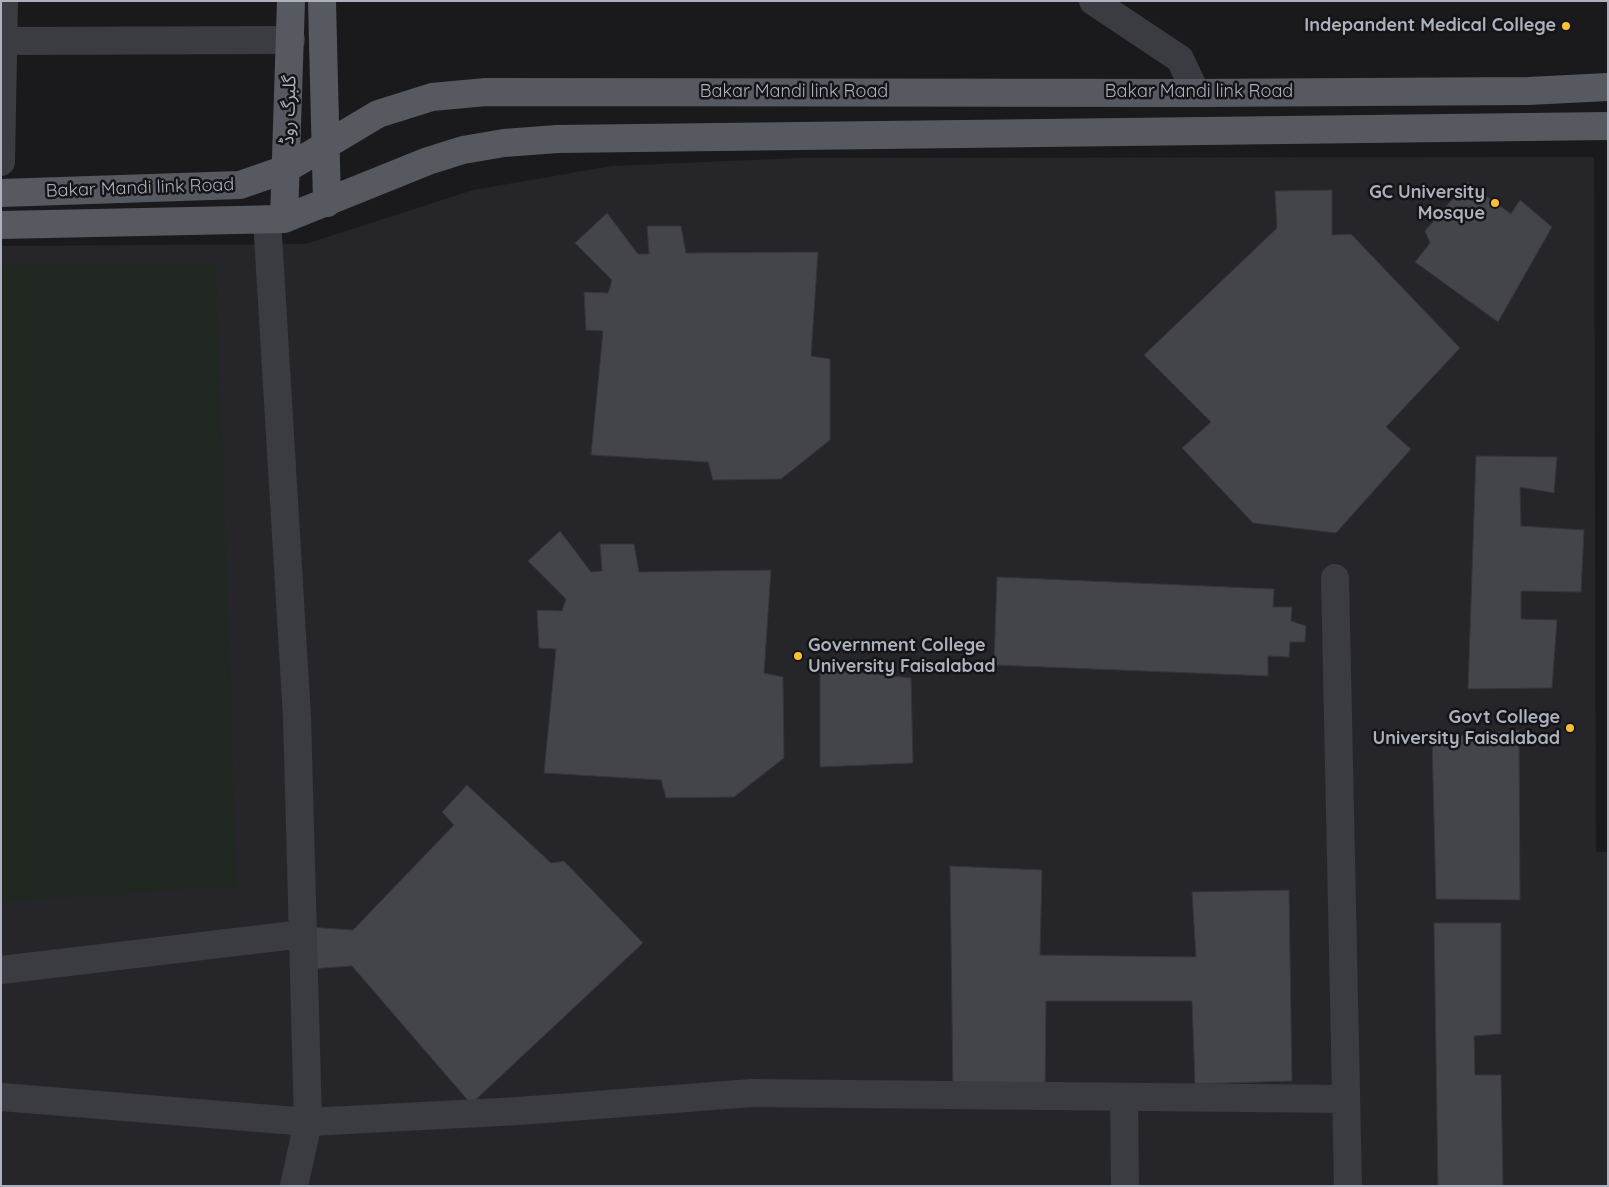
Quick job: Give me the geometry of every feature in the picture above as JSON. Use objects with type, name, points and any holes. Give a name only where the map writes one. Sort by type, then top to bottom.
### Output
[{"type":"main road","name":"گلبرگ روڈ","points":[[275,219],[286,169],[292,1]]},
{"type":"main road","name":"گلبرگ روڈ","points":[[322,1],[327,202]]},
{"type":"main road","name":"Bakar Mandi link Road","points":[[1,193],[240,185],[286,169],[325,148],[378,114],[432,97],[486,92],[1528,91],[1608,87]]},
{"type":"main road","name":"Bakar Mandi link Road","points":[[1,225],[275,219],[327,202],[410,168],[463,150],[504,143],[557,139],[1608,126]]},
{"type":"street","points":[[1,162],[4,1]]},
{"type":"street","points":[[1093,1],[1180,59],[1196,92]]},
{"type":"street","points":[[3,41],[291,40]]},
{"type":"street","points":[[275,219],[297,717],[308,1122],[294,1186]]},
{"type":"street","points":[[1335,578],[1348,1186]]},
{"type":"street","points":[[1,970],[303,934]]},
{"type":"street","points":[[1,1098],[308,1122],[519,1111],[752,1093],[1346,1100]]},
{"type":"street","points":[[1124,1096],[1125,1186]]},
{"type":"shaded area","name":"Government College University Faisalabad","points":[[1594,157],[1596,852],[1608,852],[1608,1186],[1,1186],[1,246],[306,244],[473,190],[612,166],[798,158]]},
{"type":"shaded area","points":[[1,263],[216,263],[237,886],[1,902]]},
{"type":"building","points":[[1467,182],[1511,214],[1520,200],[1552,227],[1498,322],[1415,262],[1430,243],[1425,231]]},
{"type":"building","points":[[1332,190],[1332,235],[1351,234],[1460,348],[1386,427],[1411,449],[1336,533],[1253,523],[1182,448],[1211,422],[1144,355],[1277,228],[1275,191]]},
{"type":"building","points":[[607,213],[638,254],[649,254],[647,226],[681,226],[686,253],[818,252],[811,356],[830,359],[830,440],[781,479],[713,480],[708,462],[591,455],[603,331],[586,330],[584,292],[608,293],[612,280],[575,243]]},
{"type":"building","points":[[1476,456],[1557,457],[1554,493],[1520,487],[1521,526],[1584,530],[1581,592],[1521,591],[1521,619],[1557,620],[1552,688],[1468,689]]},
{"type":"building","points":[[560,531],[591,572],[602,571],[600,544],[634,544],[639,572],[771,570],[764,673],[783,677],[784,758],[734,797],[666,798],[661,780],[544,773],[556,649],[539,648],[537,610],[562,611],[566,599],[528,561]]},
{"type":"building","points":[[997,577],[1274,589],[1273,607],[1292,607],[1291,621],[1306,626],[1305,642],[1290,642],[1289,657],[1268,656],[1268,676],[994,665]]},
{"type":"building","points":[[820,668],[911,678],[913,763],[820,767]]},
{"type":"building","points":[[1519,730],[1520,900],[1436,899],[1432,739]]},
{"type":"building","points":[[467,785],[551,863],[564,861],[643,943],[471,1104],[352,966],[309,969],[307,927],[353,930],[454,825],[442,812]]},
{"type":"building","points":[[950,866],[1042,870],[1040,955],[1196,957],[1192,892],[1289,890],[1292,1081],[1195,1084],[1192,1001],[1046,1001],[1045,1094],[953,1092]]},
{"type":"building","points":[[1434,923],[1501,923],[1501,1034],[1474,1036],[1475,1075],[1501,1075],[1503,1186],[1438,1186]]},
{"type":"place","name":"Indepandent Medical College","points":[[1566,26]]},
{"type":"place","name":"GC University Mosque","points":[[1495,203]]},
{"type":"place","name":"Government College University Faisalabad","points":[[798,656]]},
{"type":"place","name":"Govt College University Faisalabad","points":[[1570,728]]}]
